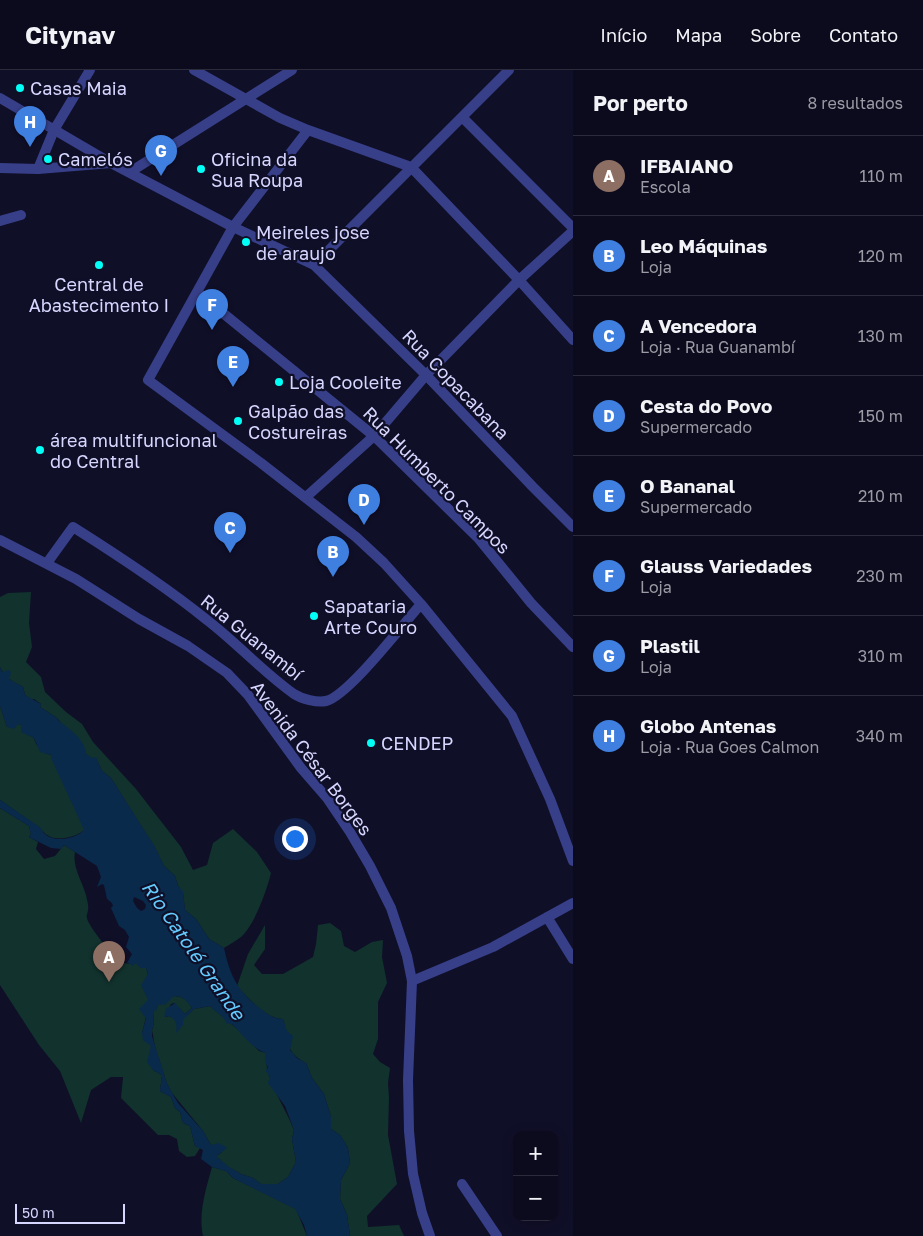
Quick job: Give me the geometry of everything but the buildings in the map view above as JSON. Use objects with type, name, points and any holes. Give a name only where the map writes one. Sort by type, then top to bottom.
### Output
[{"type":"street","points":[[38,170],[54,130],[90,70]]},
{"type":"street","points":[[194,70],[280,118],[411,168],[519,280],[573,340]]},
{"type":"street","points":[[130,172],[292,70]]},
{"type":"street","points":[[314,265],[509,70]]},
{"type":"street","name":"Rua Copacabana","points":[[0,98],[111,163],[232,227],[314,265],[426,375],[532,487],[573,527]]},
{"type":"street","points":[[306,498],[374,436],[426,375],[519,280],[573,230],[462,117]]},
{"type":"street","points":[[308,130],[232,227],[148,380],[356,537],[384,563],[421,604],[512,716],[550,799],[573,861]]},
{"type":"street","points":[[0,168],[38,170],[111,163]]},
{"type":"street","points":[[0,221],[22,215]]},
{"type":"street","name":"Rua Humberto Campos","points":[[197,292],[374,436],[479,539],[531,603],[573,647]]},
{"type":"street","name":"Rua Guanambí","points":[[47,563],[73,527],[120,557],[208,620],[295,695],[310,700],[326,701],[334,698],[362,673],[421,604]]},
{"type":"street","name":"Avenida César Borges","points":[[0,540],[76,579],[139,619],[188,646],[227,674],[248,695],[302,768],[327,798],[350,832],[391,908],[407,956],[412,981],[408,1080],[409,1131],[413,1174],[422,1213],[430,1236]]},
{"type":"street","points":[[412,981],[493,947],[573,903]]},
{"type":"street","points":[[547,917],[573,960]]},
{"type":"street","points":[[462,1184],[497,1236]]},
{"type":"green space","points":[[31,592],[29,623],[32,647],[26,662],[41,677],[45,692],[82,724],[93,742],[136,789],[181,847],[193,870],[207,865],[213,843],[233,829],[257,852],[271,873],[263,898],[251,925],[241,937],[224,948],[209,939],[196,919],[185,910],[183,893],[178,886],[175,876],[164,866],[155,848],[111,778],[102,771],[96,758],[92,759],[86,754],[57,718],[40,707],[41,704],[25,695],[23,687],[9,679],[2,671],[0,667],[0,597],[8,593]]},
{"type":"green space","points":[[0,706],[7,727],[21,725],[25,733],[34,738],[40,750],[52,755],[56,766],[62,771],[65,786],[77,785],[85,794],[82,799],[87,825],[82,832],[66,838],[52,837],[0,800]]},
{"type":"green space","points":[[0,808],[29,826],[31,834],[29,837],[38,842],[36,849],[44,859],[55,856],[64,845],[75,852],[76,868],[88,903],[87,918],[91,927],[118,960],[127,963],[136,962],[146,968],[149,992],[142,1033],[151,1045],[153,1070],[162,1075],[160,1091],[171,1097],[175,1108],[180,1112],[183,1123],[190,1126],[195,1146],[200,1148],[195,1156],[187,1157],[179,1151],[177,1139],[169,1135],[158,1135],[121,1098],[123,1077],[111,1077],[91,1090],[81,1123],[60,1071],[39,1045],[0,985]]},
{"type":"green space","points":[[330,923],[341,931],[344,946],[355,952],[372,942],[383,940],[382,957],[387,983],[378,1002],[378,1039],[373,1054],[380,1062],[390,1068],[388,1083],[388,1135],[397,1184],[367,1216],[368,1227],[399,1225],[404,1236],[350,1236],[347,1215],[340,1199],[341,1180],[350,1163],[348,1148],[340,1135],[331,1129],[331,1117],[324,1094],[312,1078],[306,1063],[290,1050],[283,1019],[270,1016],[264,1012],[237,986],[248,954],[265,925],[265,949],[254,965],[262,974],[283,974],[313,957],[318,925]]},
{"type":"green space","points":[[174,996],[185,999],[192,1008],[185,1014],[174,1003],[171,1004],[165,1017],[169,1016],[175,1019],[177,1024],[194,1009],[210,1006],[242,1033],[259,1051],[266,1053],[268,1073],[294,1130],[292,1139],[296,1162],[288,1177],[278,1184],[261,1184],[253,1178],[228,1167],[218,1158],[218,1155],[222,1152],[211,1145],[203,1131],[172,1093],[167,1084],[155,1047],[152,1030],[154,1023],[153,1012],[158,1005]]},
{"type":"green space","points":[[212,1167],[226,1171],[233,1178],[296,1209],[307,1236],[203,1236],[202,1210]]},
{"type":"water","points":[[0,667],[2,672],[9,670],[11,673],[9,679],[23,687],[25,695],[41,704],[40,707],[57,718],[80,739],[86,754],[92,758],[96,757],[102,771],[111,778],[155,847],[164,866],[175,876],[178,886],[183,891],[185,910],[196,919],[209,939],[224,948],[236,983],[247,997],[267,1014],[283,1019],[287,1031],[293,1036],[290,1050],[297,1058],[306,1063],[312,1078],[324,1094],[331,1117],[331,1129],[340,1135],[348,1148],[350,1163],[341,1180],[340,1199],[347,1215],[350,1236],[307,1236],[304,1225],[295,1209],[233,1178],[226,1171],[212,1167],[201,1159],[203,1150],[195,1146],[190,1126],[183,1123],[180,1112],[175,1108],[171,1097],[160,1091],[162,1075],[153,1070],[147,1062],[151,1046],[143,1040],[142,1033],[146,1018],[139,1009],[148,1000],[141,985],[148,974],[146,968],[140,968],[136,963],[132,966],[127,963],[132,954],[126,947],[129,937],[125,930],[119,926],[111,908],[113,906],[112,903],[107,899],[104,885],[102,884],[97,887],[101,877],[97,866],[64,845],[61,849],[51,848],[29,837],[31,834],[29,826],[0,808],[0,800],[41,828],[45,834],[55,839],[62,839],[75,836],[84,830],[87,825],[82,816],[85,808],[80,798],[85,794],[77,785],[69,788],[65,786],[62,771],[55,765],[52,755],[40,752],[34,738],[21,732],[21,725],[18,724],[14,729],[7,727],[0,706]],"holes":[[[134,897],[143,901],[146,905],[145,909],[141,911],[137,908],[133,901]],[[174,996],[183,998],[192,1008],[185,1014],[175,1003],[166,1009],[164,1017],[169,1016],[175,1021],[176,1033],[183,1025],[183,1020],[194,1009],[210,1006],[227,1024],[232,1024],[252,1045],[266,1053],[265,1061],[268,1068],[265,1070],[270,1077],[268,1083],[285,1106],[294,1130],[292,1139],[296,1162],[288,1177],[278,1184],[261,1184],[253,1178],[229,1167],[218,1158],[218,1155],[227,1148],[219,1143],[211,1145],[203,1131],[178,1103],[167,1084],[152,1036],[153,1012],[157,1009],[158,1005],[166,1004]]]},
{"type":"waterway","name":"Rio Catolé Grande","points":[[64,755],[98,829]]},
{"type":"place","name":"Casas Maia","points":[[20,88]]},
{"type":"place","name":"Globo Antenas","points":[[30,147]]},
{"type":"place","name":"Camelós","points":[[48,159]]},
{"type":"place","name":"Oficina da Sua Roupa","points":[[201,169]]},
{"type":"place","name":"Plastil","points":[[161,176]]},
{"type":"place","name":"Meireles jose de araujo","points":[[246,242]]},
{"type":"place","name":"Central de Abastecimento I","points":[[99,265]]},
{"type":"place","name":"Glauss Variedades","points":[[212,330]]},
{"type":"place","name":"Loja Cooleite","points":[[279,382]]},
{"type":"place","name":"O Bananal","points":[[233,387]]},
{"type":"place","name":"Galpão das Costureiras","points":[[238,421]]},
{"type":"place","name":"área multifuncional do Central","points":[[40,450]]},
{"type":"place","name":"Cesta do Povo","points":[[364,525]]},
{"type":"place","name":"A Vencedora","points":[[230,553]]},
{"type":"place","name":"Leo Máquinas","points":[[333,577]]},
{"type":"place","name":"Sapataria Arte Couro","points":[[314,616]]},
{"type":"place","name":"CENDEP","points":[[371,743]]},
{"type":"place","name":"IFBAIANO","points":[[109,982]]}]
